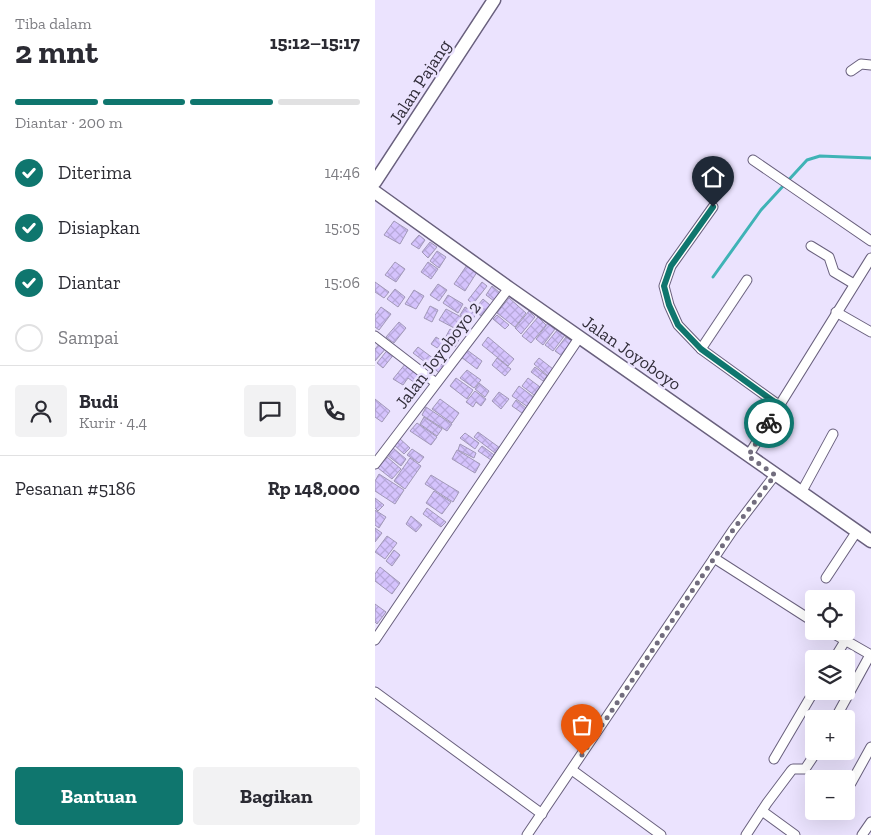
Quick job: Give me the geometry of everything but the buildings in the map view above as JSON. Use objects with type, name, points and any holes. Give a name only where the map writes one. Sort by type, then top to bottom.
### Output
[{"type":"main road","name":"Jalan Pajang","points":[[375,182],[494,0]]},
{"type":"main road","name":"Jalan Joyoboyo","points":[[375,192],[579,338],[871,542]]},
{"type":"street","points":[[851,71],[861,64],[871,65]]},
{"type":"street","points":[[753,160],[871,241]]},
{"type":"street","points":[[713,207],[671,266],[664,286],[669,305],[678,325],[701,349],[780,406]]},
{"type":"street","points":[[811,246],[829,257],[834,272],[853,284]]},
{"type":"street","points":[[748,456],[853,284],[871,258]]},
{"type":"street","points":[[701,349],[747,280]]},
{"type":"street","name":"Jalan Joyoboyo 2","points":[[375,464],[509,288]]},
{"type":"street","points":[[836,312],[871,332]]},
{"type":"street","points":[[375,336],[437,383]]},
{"type":"street","points":[[375,640],[579,338]]},
{"type":"street","points":[[801,493],[833,434]]},
{"type":"street","points":[[527,835],[573,770],[733,530],[775,475]]},
{"type":"street","points":[[826,578],[857,531]]},
{"type":"street","points":[[714,558],[805,616]]},
{"type":"street","points":[[840,650],[845,641],[871,655],[840,710]]},
{"type":"street","points":[[375,692],[542,814]]},
{"type":"street","points":[[774,759],[809,700]]},
{"type":"street","points":[[855,776],[871,747]]},
{"type":"street","points":[[746,835],[791,771],[793,769],[805,769],[811,760]]},
{"type":"street","points":[[573,770],[661,835]]},
{"type":"street","points":[[762,811],[795,835]]},
{"type":"street","points":[[862,835],[871,822]]},
{"type":"waterway","points":[[713,277],[761,210],[807,160],[820,156],[871,158]]},
{"type":"way so far","points":[[582,755],[733,530],[775,475],[748,456],[769,423]]},
{"type":"route","points":[[713,207],[671,266],[664,286],[669,305],[678,325],[701,349],[780,406],[769,423]]}]
